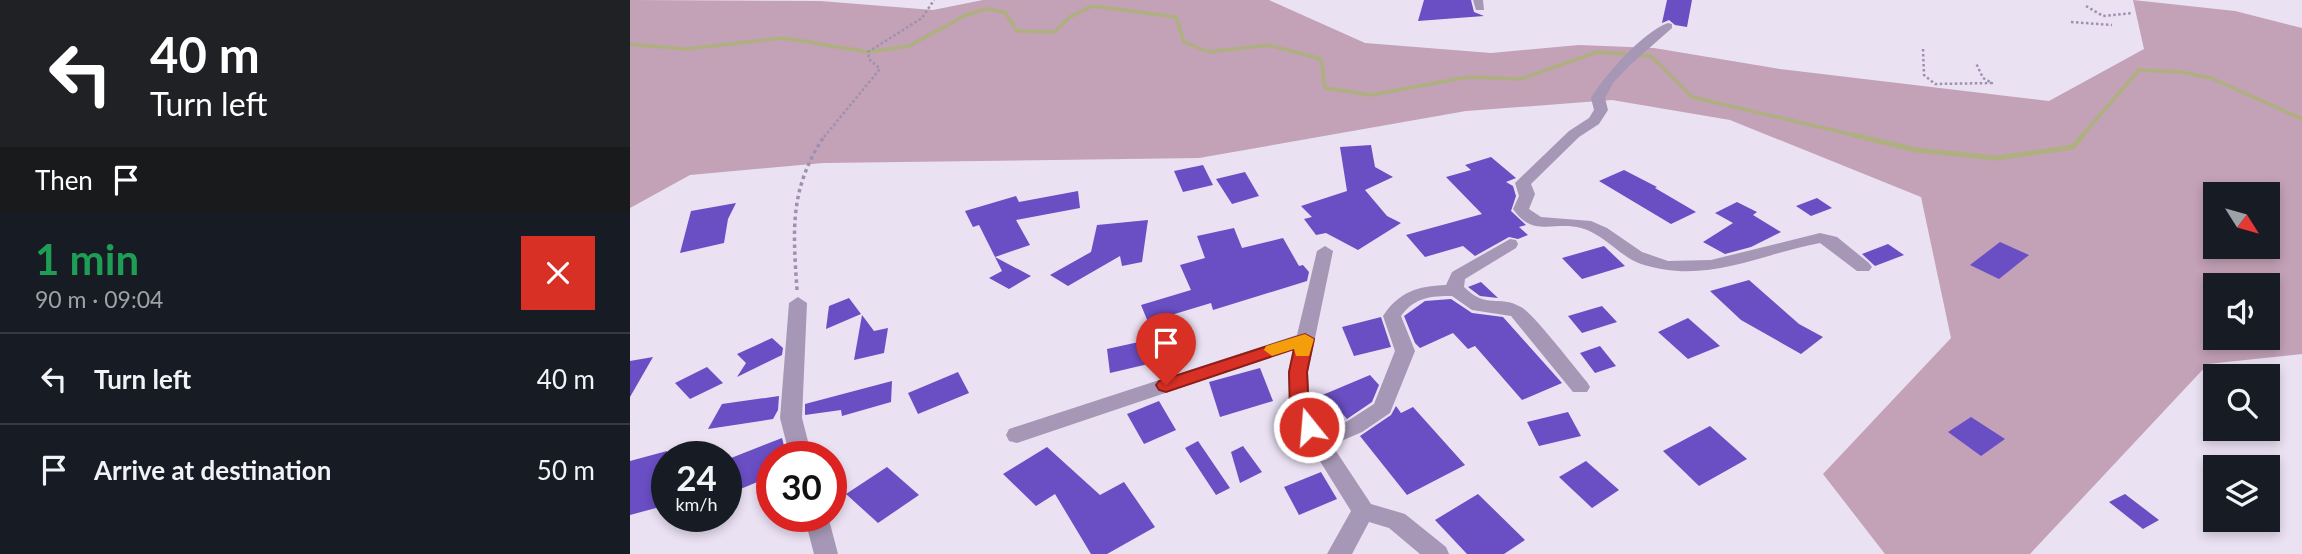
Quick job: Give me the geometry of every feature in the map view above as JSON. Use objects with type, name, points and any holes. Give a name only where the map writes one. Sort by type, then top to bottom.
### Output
[{"type":"street","points":[[1668,26],[1608,81],[1598,98],[1601,110],[1594,121],[1574,134],[1523,183],[1529,191],[1521,209],[1522,214],[1536,222],[1584,224],[1615,238],[1644,259],[1686,269],[1722,265],[1820,238],[1830,241],[1863,267]]},
{"type":"street","points":[[1510,244],[1458,276],[1454,283],[1456,290],[1481,309],[1510,308],[1517,312],[1580,387]]},
{"type":"street","points":[[1325,251],[1298,372],[1300,413],[1363,511],[1397,521],[1437,554]]},
{"type":"street","points":[[1318,442],[1354,427],[1383,408],[1405,351],[1392,316],[1400,303],[1423,292],[1456,290]]},
{"type":"street","points":[[797,441],[791,418],[798,303]]},
{"type":"street","points":[[1017,435],[1305,339]]},
{"type":"street","points":[[1339,554],[1363,511]]},
{"type":"street","points":[[820,532],[826,554]]},
{"type":"path","points":[[798,303],[793,222],[797,191],[814,149],[880,69],[869,59],[868,52],[922,18],[934,0]]},
{"type":"path","points":[[2086,6],[2103,16],[2132,13]]},
{"type":"path","points":[[2071,22],[2112,25]]},
{"type":"path","points":[[1923,49],[1924,75],[1936,84],[1992,83],[1983,78],[1976,63]]},
{"type":"shaded area","points":[[630,0],[820,1],[933,10],[983,0],[1269,0],[1365,43],[1491,53],[1579,45],[1654,48],[1780,69],[2049,101],[2144,49],[2133,0],[2235,11],[2302,28],[2302,354],[2203,364],[2203,369],[2030,554],[1885,554],[1823,474],[1951,338],[1921,197],[1730,120],[1612,100],[1466,111],[1199,158],[823,163],[690,175],[630,208]]},
{"type":"building","points":[[1424,0],[1471,0],[1474,12],[1484,16],[1418,21]]},
{"type":"building","points":[[1667,0],[1692,0],[1687,27],[1675,25],[1669,20],[1662,23]]},
{"type":"building","points":[[1371,145],[1375,167],[1393,177],[1365,190],[1387,216],[1401,223],[1358,250],[1326,233],[1316,235],[1304,219],[1312,217],[1301,206],[1347,191],[1340,147]]},
{"type":"building","points":[[1491,157],[1516,178],[1506,182],[1513,186],[1516,196],[1511,211],[1526,225],[1519,227],[1528,235],[1518,239],[1509,237],[1475,256],[1463,246],[1425,257],[1406,235],[1482,214],[1446,177],[1471,170],[1465,165]]},
{"type":"building","points":[[1203,165],[1213,185],[1183,192],[1174,171]]},
{"type":"building","points":[[1624,170],[1696,212],[1671,224],[1599,181]]},
{"type":"building","points":[[1245,172],[1259,196],[1232,204],[1216,179]]},
{"type":"building","points":[[1078,191],[1080,208],[1016,220],[1030,245],[995,257],[979,225],[973,227],[965,211],[1016,196],[1019,202]]},
{"type":"building","points":[[1817,198],[1832,208],[1811,216],[1796,206]]},
{"type":"building","points":[[1737,202],[1757,212],[1753,215],[1781,232],[1751,247],[1725,254],[1703,242],[1733,223],[1715,213]]},
{"type":"building","points":[[736,203],[728,219],[724,243],[680,253],[691,211]]},
{"type":"building","points":[[1148,220],[1142,262],[1122,266],[1120,256],[1068,286],[1050,275],[1091,252],[1097,225]]},
{"type":"building","points":[[1234,228],[1242,248],[1283,238],[1299,266],[1303,265],[1309,272],[1307,281],[1213,310],[1211,303],[1148,322],[1141,305],[1191,290],[1180,265],[1205,258],[1197,236]]},
{"type":"building","points":[[2000,242],[2029,255],[1999,279],[1970,265]]},
{"type":"building","points":[[1888,244],[1904,255],[1875,266],[1862,254]]},
{"type":"building","points":[[1604,246],[1625,266],[1582,279],[1562,258]]},
{"type":"building","points":[[995,257],[1031,276],[1009,289],[989,278],[1002,271]]},
{"type":"building","points":[[1749,280],[1799,324],[1823,337],[1801,354],[1741,320],[1710,291]]},
{"type":"building","points":[[1481,282],[1498,298],[1480,296],[1468,287]]},
{"type":"building","points":[[849,298],[861,314],[826,329],[829,306]]},
{"type":"building","points":[[1451,299],[1472,313],[1503,317],[1562,383],[1522,400],[1475,346],[1468,349],[1453,333],[1420,348],[1415,343],[1404,316],[1425,301]]},
{"type":"building","points":[[1602,306],[1617,322],[1582,333],[1568,316]]},
{"type":"building","points":[[862,315],[874,331],[888,328],[884,353],[854,360]]},
{"type":"building","points":[[1381,317],[1391,347],[1354,356],[1342,327]]},
{"type":"building","points":[[1688,318],[1720,346],[1688,359],[1658,332]]},
{"type":"building","points":[[772,338],[783,348],[782,355],[737,377],[746,363],[737,354]]},
{"type":"building","points":[[1157,338],[1161,361],[1110,373],[1107,349]]},
{"type":"building","points":[[1600,346],[1616,366],[1595,373],[1580,353]]},
{"type":"building","points":[[653,357],[630,397],[630,361]]},
{"type":"building","points":[[707,367],[723,383],[690,399],[675,383]]},
{"type":"building","points":[[1260,368],[1273,401],[1220,417],[1209,382]]},
{"type":"building","points":[[958,372],[969,393],[918,414],[908,393]]},
{"type":"building","points":[[1370,375],[1379,385],[1372,402],[1347,419],[1342,413],[1327,419],[1313,399]]},
{"type":"building","points":[[892,381],[891,402],[842,416],[841,410],[805,415],[805,404]]},
{"type":"building","points":[[779,396],[778,410],[773,419],[708,429],[722,404]]},
{"type":"building","points":[[1159,401],[1176,430],[1144,444],[1127,414]]},
{"type":"building","points":[[1396,406],[1401,413],[1413,407],[1465,465],[1407,495],[1360,436],[1391,415]]},
{"type":"building","points":[[1568,412],[1581,436],[1539,446],[1527,422]]},
{"type":"building","points":[[1971,417],[2005,439],[1981,456],[1948,432]]},
{"type":"building","points":[[1710,426],[1747,459],[1699,486],[1663,451]]},
{"type":"building","points":[[1198,441],[1230,488],[1216,495],[1185,448]]},
{"type":"building","points":[[1243,446],[1262,472],[1240,483],[1231,452]]},
{"type":"building","points":[[1047,447],[1100,495],[1124,482],[1155,527],[1107,554],[1091,554],[1055,494],[1036,506],[1003,474]]},
{"type":"building","points":[[756,448],[756,483],[742,488],[742,454]]},
{"type":"building","points":[[651,455],[651,509],[630,515],[630,461]]},
{"type":"building","points":[[1586,461],[1619,490],[1592,508],[1559,477]]},
{"type":"building","points":[[887,467],[919,495],[878,523],[847,493]]},
{"type":"building","points":[[1321,472],[1337,499],[1299,515],[1284,487]]},
{"type":"building","points":[[1478,494],[1525,540],[1504,554],[1467,554],[1435,520]]},
{"type":"building","points":[[2125,494],[2159,520],[2143,529],[2109,502]]},
{"type":"waterway","points":[[630,44],[685,49],[784,38],[868,52],[909,46],[966,15],[986,9],[1005,12],[1017,31],[1054,32],[1070,17],[1092,6],[1176,17],[1184,42],[1209,52],[1268,45],[1321,59],[1325,88],[1371,95],[1468,77],[1521,79],[1597,52],[1651,56],[1692,97],[1862,137]]},
{"type":"waterway","points":[[2081,137],[2139,70],[2181,72],[2211,78],[2302,119]]},
{"type":"waterway","points":[[1854,135],[1916,150],[1997,158],[2073,147],[2083,135]]},
{"type":"slow traffic","points":[[1272,350],[1305,339],[1302,352]]},
{"type":"route","points":[[1166,385],[1305,339],[1298,372],[1300,413],[1309,427]]}]
